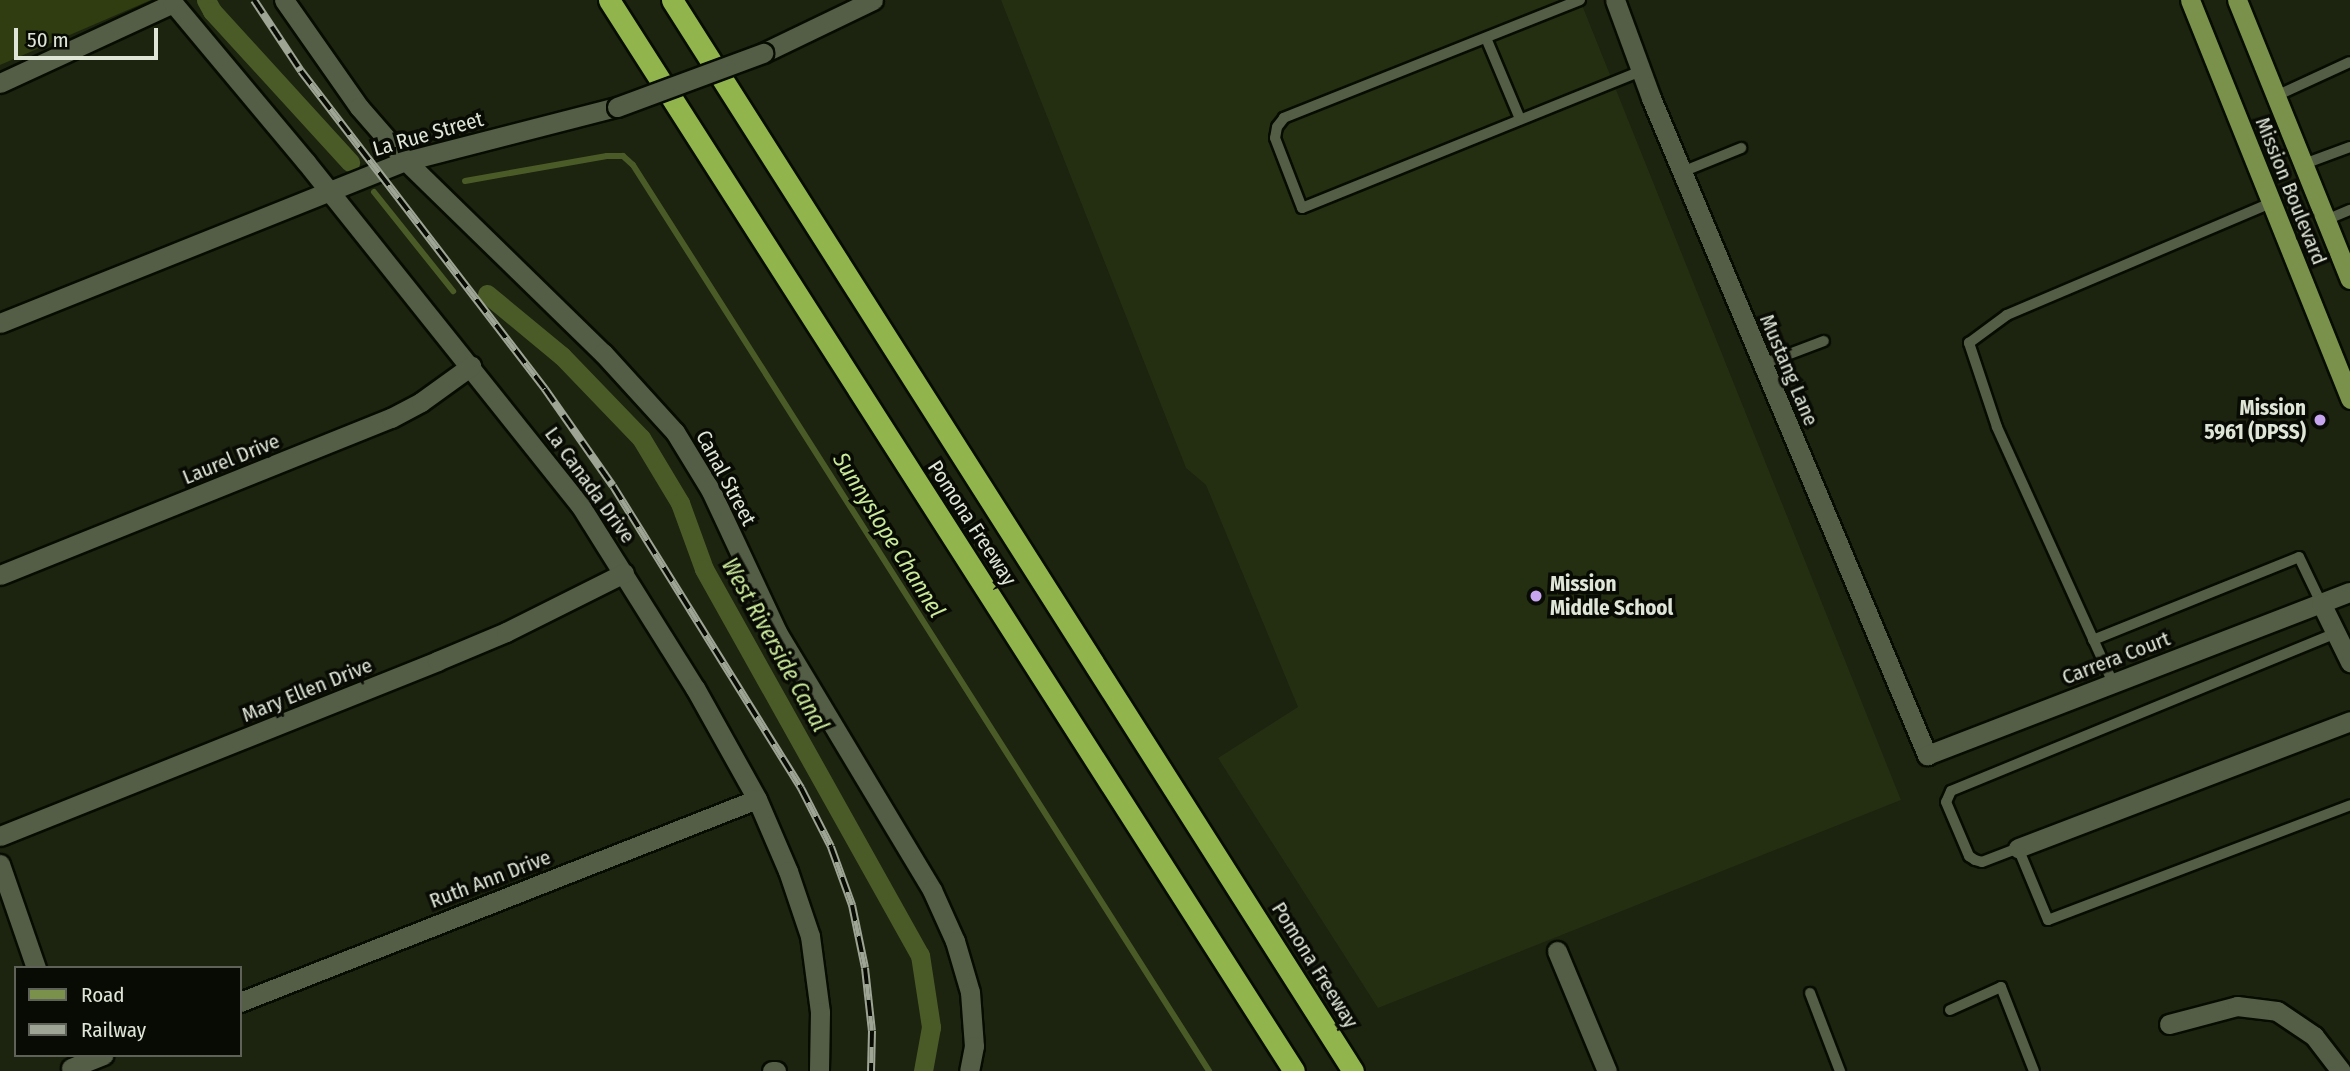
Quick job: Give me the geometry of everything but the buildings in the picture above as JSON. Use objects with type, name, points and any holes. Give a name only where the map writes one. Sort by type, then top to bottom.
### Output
[{"type":"highway","name":"Pomona Freeway","points":[[609,0],[1294,1071]]},
{"type":"highway","name":"Pomona Freeway","points":[[672,0],[1353,1071]]},
{"type":"main road","name":"Mission Boulevard","points":[[2189,0],[2350,400]]},
{"type":"main road","name":"Mission Boulevard","points":[[2237,0],[2350,279]]},
{"type":"street","name":"Canal Street","points":[[284,0],[359,107],[406,161],[603,353],[675,432],[711,491],[778,632],[932,890],[955,941],[970,992],[974,1046],[969,1071]]},
{"type":"street","name":"La Rue Street","points":[[0,323],[406,161],[617,107],[763,54],[873,0]]},
{"type":"street","name":"Mustang Lane","points":[[1615,0],[1682,173],[1927,755]]},
{"type":"street","name":"La Canada Drive","points":[[0,83],[173,3],[550,464],[624,573],[757,799],[788,871],[810,936],[820,1012],[819,1071]]},
{"type":"street","name":"Laurel Drive","points":[[0,575],[391,418],[421,402],[471,366]]},
{"type":"street","name":"Mary Ellen Drive","points":[[0,836],[483,642],[624,573]]},
{"type":"street","name":"Carrera Court","points":[[1927,755],[2350,592]]},
{"type":"street","points":[[2321,603],[2350,662]]},
{"type":"street","points":[[2018,848],[2350,721]]},
{"type":"street","name":"Ruth Ann Drive","points":[[242,1001],[757,799]]},
{"type":"street","points":[[0,864],[35,966]]},
{"type":"street","points":[[1557,951],[1607,1071]]},
{"type":"street","points":[[2169,1024],[2236,1006],[2277,1011],[2315,1036],[2341,1071]]},
{"type":"street","points":[[70,1065],[97,1057]]},
{"type":"lane","points":[[1580,0],[1284,118],[1277,127],[1275,138],[1302,208],[1641,71]]},
{"type":"lane","points":[[1486,37],[1520,119]]},
{"type":"lane","points":[[2276,96],[2350,62]]},
{"type":"lane","points":[[2304,164],[2350,147]]},
{"type":"lane","points":[[1682,173],[1741,148]]},
{"type":"lane","points":[[2113,683],[1997,427],[1969,343],[2007,315],[2271,203]]},
{"type":"lane","points":[[2326,220],[2350,210]]},
{"type":"lane","points":[[1762,364],[1825,341]]},
{"type":"lane","points":[[2093,640],[2299,557],[2321,603]]},
{"type":"lane","points":[[2336,633],[1951,792],[1947,802],[1969,856],[1982,862],[2018,848],[2048,920],[2350,805]]},
{"type":"lane","points":[[1950,1010],[2001,987],[2034,1071]]},
{"type":"lane","points":[[1810,993],[1840,1071]]},
{"type":"shaded area","points":[[0,0],[151,0],[0,65]]},
{"type":"shaded area","name":"Mission Middle School","points":[[1001,0],[1580,0],[1901,800],[1378,1008],[1218,758],[1298,707],[1206,485],[1186,468]]},
{"type":"waterway","name":"West Riverside Canal","points":[[206,0],[212,11],[350,162]]},
{"type":"waterway","name":"Sunnyslope Channel","points":[[465,181],[607,156],[623,156],[633,165],[1209,1071]]},
{"type":"waterway","name":"West Riverside Canal","points":[[374,192],[453,291]]},
{"type":"waterway","name":"West Riverside Canal","points":[[487,294],[562,356],[641,438],[680,503],[704,569],[920,955],[931,1027],[923,1071]]},
{"type":"railway","points":[[254,0],[301,71],[545,389],[613,486],[801,788],[831,847],[852,905],[865,968],[872,1031],[871,1071]]},
{"type":"place","name":"Mission 5961 (DPSS)","points":[[2320,420]]},
{"type":"place","name":"Mission Middle School","points":[[1536,596]]}]
